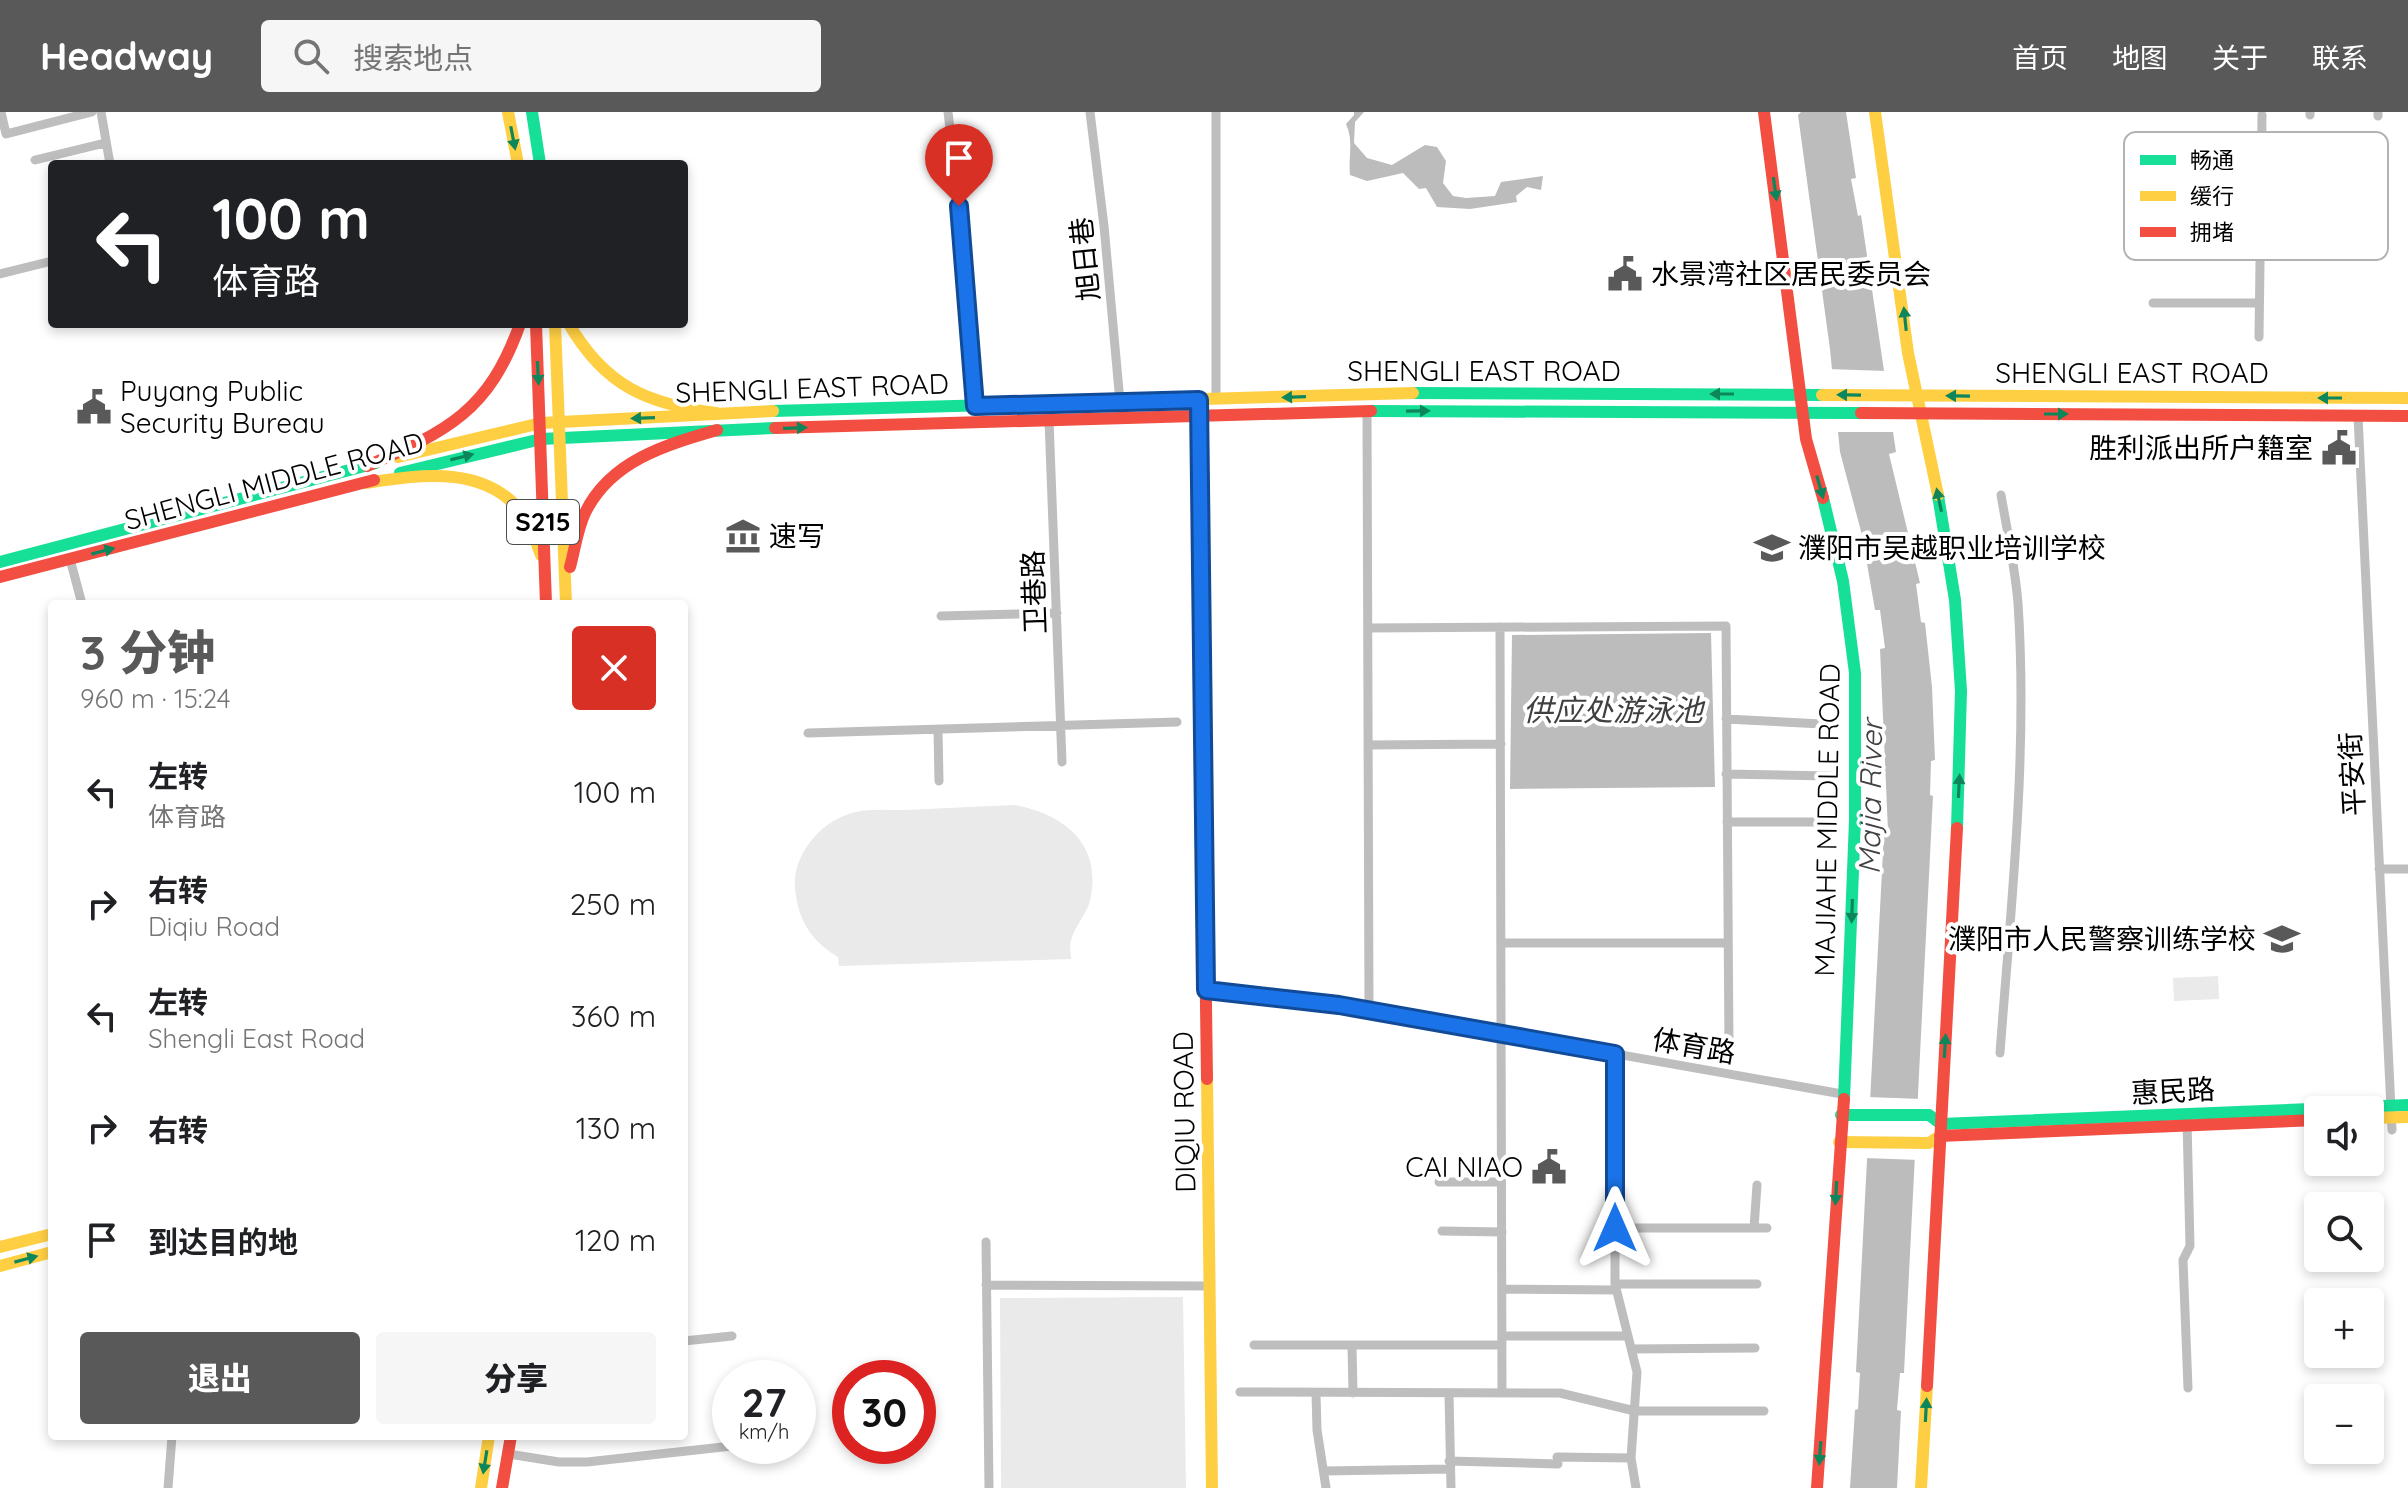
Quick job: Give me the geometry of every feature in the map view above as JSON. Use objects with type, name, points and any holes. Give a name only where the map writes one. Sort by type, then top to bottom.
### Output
[{"type":"main road","points":[[508,112],[517,160]]},
{"type":"main road","points":[[532,112],[539,160]]},
{"type":"main road","name":"MAJIAHE MIDDLE ROAD","points":[[1764,112],[1794,331],[1806,394],[1806,439],[1843,581],[1855,673],[1855,820],[1842,1094],[1844,1142],[1817,1488]]},
{"type":"main road","points":[[1875,112],[1908,353],[1947,544],[1961,691],[1958,819],[1937,1134],[1921,1488]]},
{"type":"main road","points":[[367,466],[428,437],[480,403],[506,364],[519,328]]},
{"type":"main road","name":"S215","points":[[536,328],[546,600]]},
{"type":"main road","name":"S215","points":[[555,328],[562,438],[566,600]]},
{"type":"main road","points":[[572,328],[604,373],[621,386],[655,402],[716,413]]},
{"type":"main road","name":"SHENGLI EAST ROAD","points":[[561,422],[716,413],[1422,393],[2408,398]]},
{"type":"main road","name":"DIQIU ROAD","points":[[1199,400],[1212,1488]]},
{"type":"main road","name":"SHENGLI EAST ROAD","points":[[562,438],[717,430],[1367,412],[1808,411],[2408,416]]},
{"type":"main road","name":"SHENGLI MIDDLE ROAD","points":[[0,562],[448,443],[541,423],[561,422]]},
{"type":"main road","points":[[566,582],[584,515],[609,479],[627,462],[649,450],[717,430]]},
{"type":"main road","name":"SHENGLI MIDDLE ROAD","points":[[0,577],[475,453],[541,439],[562,438]]},
{"type":"main road","points":[[366,483],[440,474],[487,483],[509,500],[528,521],[544,564]]},
{"type":"main road","name":"惠民路","points":[[2384,1117],[2391,1117],[2408,1105]]},
{"type":"main road","points":[[1844,1115],[1929,1115],[1937,1134]]},
{"type":"main road","name":"惠民路","points":[[1844,1142],[2187,1120],[2408,1117]]},
{"type":"main road","name":"惠民路","points":[[2187,1120],[2304,1120]]},
{"type":"main road","points":[[0,1247],[48,1235]]},
{"type":"main road","points":[[0,1266],[48,1253]]},
{"type":"main road","points":[[481,1488],[488,1440]]},
{"type":"main road","points":[[502,1488],[510,1440]]},
{"type":"street","points":[[1,112],[6,134],[92,112]]},
{"type":"street","points":[[101,112],[109,160]]},
{"type":"street","points":[[948,112],[963,237],[975,406]]},
{"type":"street","name":"旭日巷","points":[[1090,112],[1106,241],[1120,402]]},
{"type":"street","points":[[1216,112],[1216,399]]},
{"type":"street","points":[[2262,115],[2262,132]]},
{"type":"street","points":[[35,160],[105,143]]},
{"type":"street","points":[[2259,337],[2260,260]]},
{"type":"street","points":[[0,274],[48,262]]},
{"type":"street","points":[[2153,303],[2259,303]]},
{"type":"street","points":[[1367,412],[1369,1011]]},
{"type":"street","name":"平安街","points":[[2358,416],[2391,1117]]},
{"type":"street","name":"卫巷路","points":[[1049,420],[1062,762]]},
{"type":"street","points":[[2000,1053],[2015,852],[2019,735],[2018,601],[2001,495]]},
{"type":"street","points":[[70,559],[81,600]]},
{"type":"street","points":[[941,616],[1057,613]]},
{"type":"street","points":[[1368,628],[1726,626],[1729,1047]]},
{"type":"street","points":[[1500,627],[1502,1393]]},
{"type":"street","points":[[1726,719],[1822,724]]},
{"type":"street","points":[[808,733],[1177,722]]},
{"type":"street","points":[[938,730],[939,781]]},
{"type":"street","points":[[1368,745],[1501,744]]},
{"type":"street","points":[[1726,774],[1830,776]]},
{"type":"street","points":[[1727,822],[1825,822]]},
{"type":"street","points":[[2379,869],[2408,869]]},
{"type":"street","points":[[1502,943],[1728,943]]},
{"type":"street","name":"体育路","points":[[1206,990],[1369,1011],[1842,1094]]},
{"type":"street","points":[[1615,1054],[1615,1287],[1637,1372],[1631,1458],[1636,1488]]},
{"type":"street","points":[[2187,1120],[2190,1246],[2183,1260],[2188,1388]]},
{"type":"street","points":[[1439,1182],[1501,1182]]},
{"type":"street","points":[[1754,1228],[1757,1185]]},
{"type":"street","points":[[1615,1228],[1767,1228]]},
{"type":"street","points":[[1442,1231],[1502,1232]]},
{"type":"street","points":[[986,1242],[989,1488]]},
{"type":"street","points":[[1502,1289],[1757,1284]]},
{"type":"street","points":[[986,1285],[1210,1286]]},
{"type":"street","points":[[688,1341],[732,1336]]},
{"type":"street","points":[[1254,1345],[1628,1336]]},
{"type":"street","points":[[1352,1345],[1353,1393]]},
{"type":"street","points":[[1632,1349],[1755,1348]]},
{"type":"street","points":[[1240,1392],[1560,1393],[1635,1411],[1764,1411]]},
{"type":"street","points":[[1316,1393],[1317,1430],[1326,1488]]},
{"type":"street","points":[[1449,1393],[1451,1488]]},
{"type":"street","points":[[168,1488],[172,1440]]},
{"type":"street","points":[[508,1454],[559,1462],[587,1462],[712,1448]]},
{"type":"street","points":[[1324,1471],[1631,1458]]},
{"type":"shaded area","points":[[1014,805],[1032,809],[1063,824],[1076,835],[1091,863],[1093,881],[1090,901],[1071,940],[1071,959],[839,966],[838,957],[813,937],[799,910],[795,876],[803,853],[827,825],[838,818],[869,810]]},
{"type":"shaded area","points":[[2218,976],[2219,999],[2174,1001],[2173,978]]},
{"type":"shaded area","points":[[1183,1297],[1186,1488],[1001,1488],[1000,1298]]},
{"type":"water","points":[[1354,112],[1364,112],[1355,122],[1354,143],[1367,158],[1392,165],[1425,145],[1437,147],[1446,161],[1443,183],[1453,196],[1495,196],[1501,182],[1543,176],[1541,190],[1527,187],[1516,196],[1517,202],[1470,209],[1437,207],[1426,188],[1419,189],[1403,173],[1367,181],[1350,175],[1350,143],[1346,124]]},
{"type":"water","points":[[1801,112],[1846,112],[1856,178],[1851,179],[1858,216],[1861,215],[1896,452],[1889,454],[1920,583],[1916,584],[1921,622],[1925,623],[1932,687],[1935,760],[1931,761],[1930,795],[1933,796],[1904,1373],[1900,1373],[1897,1410],[1901,1411],[1897,1488],[1850,1488],[1860,1373],[1856,1372],[1884,832],[1888,831],[1880,649],[1885,648],[1880,610],[1875,610],[1862,535],[1840,452],[1830,349],[1798,115]]},
{"type":"water","name":"供应处游泳池","points":[[1711,633],[1715,787],[1510,789],[1512,635]]},
{"type":"pier","points":[[1828,369],[1886,371],[1897,432],[1834,432]]},
{"type":"pier","points":[[1867,1097],[1922,1099],[1919,1160],[1864,1158]]},
{"type":"traffic: fast","points":[[532,112],[539,160]]},
{"type":"traffic: fast","points":[[1413,393],[1822,395]]},
{"type":"traffic: fast","points":[[773,411],[1100,402]]},
{"type":"traffic: fast","points":[[1371,411],[1861,413]]},
{"type":"traffic: fast","points":[[400,473],[541,439],[775,428]]},
{"type":"traffic: fast","points":[[0,562],[376,463]]},
{"type":"traffic: fast","points":[[1938,495],[1955,600],[1961,691],[1957,828]]},
{"type":"traffic: fast","points":[[1823,498],[1843,581],[1855,673],[1855,820],[1844,1099]]},
{"type":"traffic: fast","points":[[1941,1124],[2408,1105]]},
{"type":"traffic: fast","points":[[1841,1115],[1929,1115],[1941,1124]]},
{"type":"traffic: slow","points":[[508,112],[517,160]]},
{"type":"traffic: slow","points":[[1875,112],[1908,353],[1938,495]]},
{"type":"traffic: slow","points":[[555,328],[566,600]]},
{"type":"traffic: slow","points":[[572,328],[597,363],[630,388],[669,404],[716,413]]},
{"type":"traffic: slow","points":[[1100,402],[1413,393]]},
{"type":"traffic: slow","points":[[1822,395],[2408,398]]},
{"type":"traffic: slow","points":[[398,457],[541,423],[773,411]]},
{"type":"traffic: slow","points":[[366,483],[410,477],[454,477],[495,489],[512,502],[529,524],[541,555]]},
{"type":"traffic: slow","points":[[1207,1079],[1212,1488]]},
{"type":"traffic: slow","points":[[2384,1118],[2408,1117]]},
{"type":"traffic: slow","points":[[1839,1142],[1929,1143],[1940,1136]]},
{"type":"traffic: slow","points":[[0,1247],[48,1235]]},
{"type":"traffic: slow","points":[[0,1266],[48,1253]]},
{"type":"traffic: slow","points":[[1921,1488],[1927,1386]]},
{"type":"traffic: slow","points":[[481,1488],[488,1440]]},
{"type":"traffic: jam","points":[[1764,112],[1806,439],[1823,498]]},
{"type":"traffic: jam","points":[[367,466],[443,429],[462,414],[494,378],[518,328]]},
{"type":"traffic: jam","points":[[536,328],[546,600]]},
{"type":"traffic: jam","points":[[1198,411],[1207,1079]]},
{"type":"traffic: jam","points":[[775,428],[1371,411]]},
{"type":"traffic: jam","points":[[1861,413],[2408,416]]},
{"type":"traffic: jam","points":[[570,567],[585,513],[609,480],[659,449],[717,430]]},
{"type":"traffic: jam","points":[[0,577],[374,480]]},
{"type":"traffic: jam","points":[[1927,1386],[1957,828]]},
{"type":"traffic: jam","points":[[1817,1488],[1844,1099]]},
{"type":"traffic: jam","points":[[1940,1136],[2304,1121]]},
{"type":"traffic: jam","points":[[502,1488],[510,1440]]},
{"type":"place","name":"水景湾社区居民委员会","points":[[1625,274]]},
{"type":"place","name":"Puyang Public Security Bureau","points":[[94,407]]},
{"type":"place","name":"胜利派出所户籍室","points":[[2339,448]]},
{"type":"place","name":"速写","points":[[743,536]]},
{"type":"place","name":"濮阳市吴越职业培训学校","points":[[1772,548]]},
{"type":"place","name":"濮阳市人民警察训练学校","points":[[2282,939]]},
{"type":"place","name":"CAI NIAO","points":[[1549,1167]]},
{"type":"route","points":[[959,206],[975,406],[1199,400],[1206,990],[1339,1005],[1615,1054],[1615,1228]]},
{"type":"water label","name":"Majia River","points":[[1871,797]]}]
